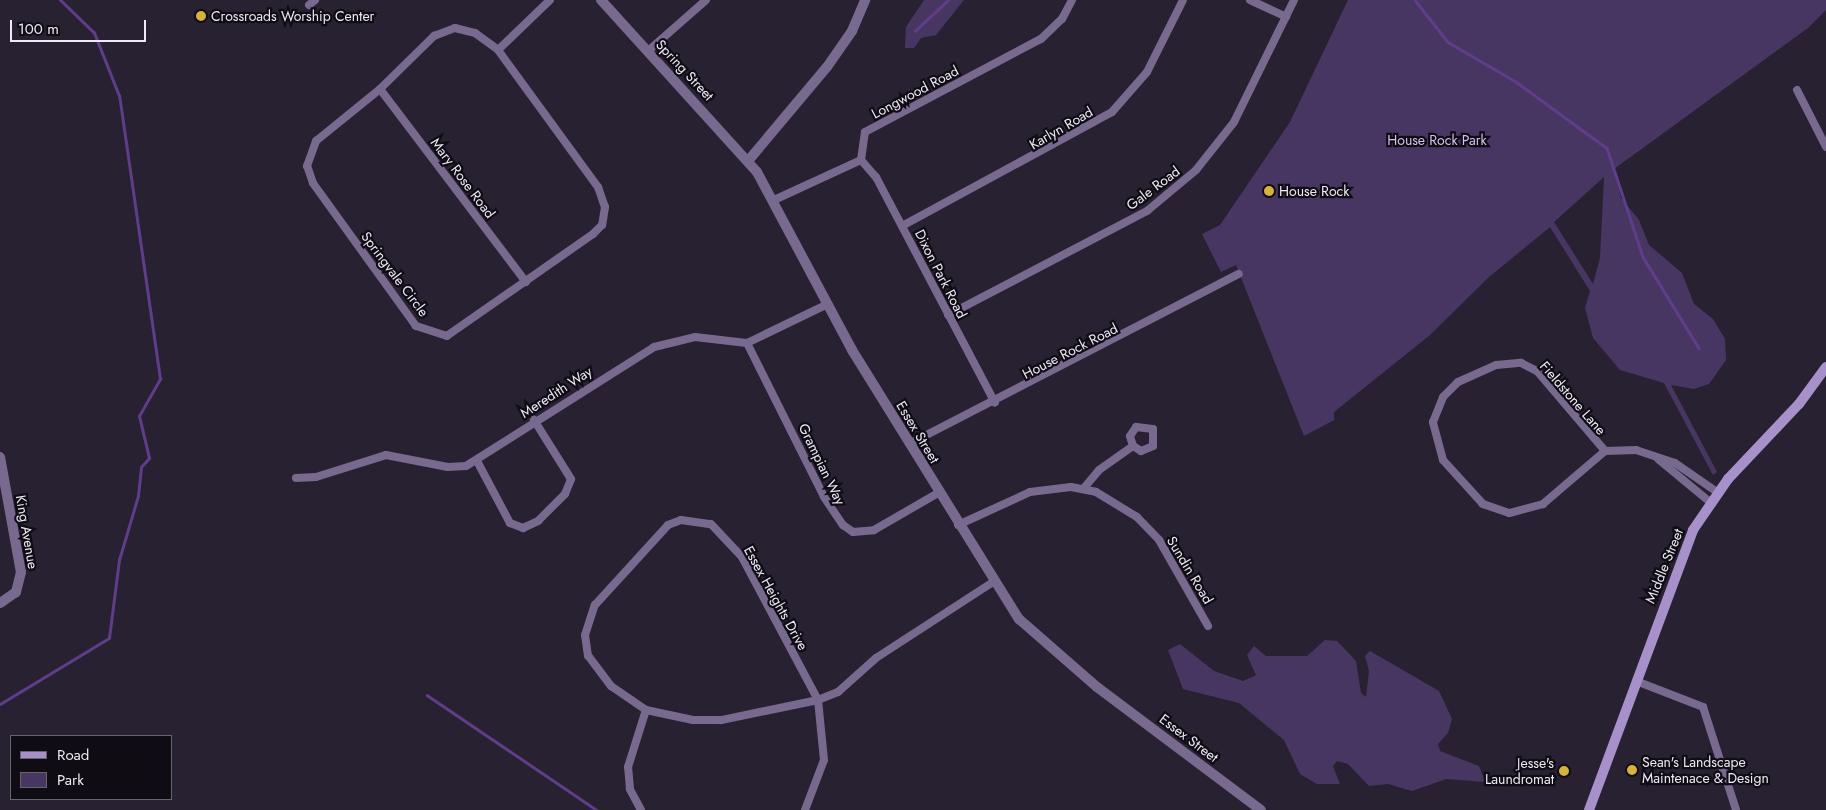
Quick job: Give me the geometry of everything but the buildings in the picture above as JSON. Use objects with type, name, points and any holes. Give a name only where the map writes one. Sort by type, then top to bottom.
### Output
[{"type":"main road","name":"Middle Street","points":[[1589,810],[1684,549],[1717,492],[1799,404],[1826,367]]},
{"type":"street","points":[[498,50],[550,0]]},
{"type":"street","name":"Spring Street","points":[[601,0],[748,161]]},
{"type":"street","points":[[648,51],[706,0]]},
{"type":"street","points":[[748,161],[827,67],[852,31],[865,0]]},
{"type":"street","name":"Longwood Road","points":[[861,160],[865,132],[1042,39],[1062,20],[1072,0]]},
{"type":"street","name":"Karlyn Road","points":[[902,226],[1112,112],[1147,72],[1183,0]]},
{"type":"street","points":[[1250,0],[1286,17]]},
{"type":"street","name":"Gale Road","points":[[948,316],[1128,222],[1175,189],[1210,156],[1234,122],[1294,0]]},
{"type":"street","name":"Springvale Circle","points":[[465,29],[498,50],[598,186],[605,207],[602,224],[593,234],[455,333],[435,335],[416,326],[313,183],[307,166],[316,141],[380,90],[434,36],[445,31],[465,29]]},
{"type":"street","name":"Mary Rose Road","points":[[380,90],[526,282]]},
{"type":"street","points":[[1797,90],[1826,147]]},
{"type":"street","points":[[774,200],[861,160]]},
{"type":"street","name":"Dixon Park Road","points":[[861,160],[876,178],[995,403]]},
{"type":"street","name":"Essex Street","points":[[748,161],[774,200],[828,304],[909,444],[993,582],[1018,619],[1056,654],[1261,810]]},
{"type":"street","name":"House Rock Road","points":[[909,444],[995,403],[1239,274]]},
{"type":"street","points":[[748,343],[828,304]]},
{"type":"street","name":"Meredith Way","points":[[296,478],[316,477],[386,455],[448,467],[477,461],[534,420],[654,346],[696,337],[748,343]]},
{"type":"street","name":"Grampian Way","points":[[748,343],[824,497],[843,525],[852,532],[874,530],[938,493]]},
{"type":"street","name":"Fieldstone Lane","points":[[1606,451],[1536,372],[1521,363],[1496,365],[1458,382],[1443,397],[1433,422],[1443,460],[1483,504],[1509,513],[1543,504],[1606,451],[1636,450],[1658,459],[1675,463],[1717,492]]},
{"type":"street","points":[[477,461],[506,520],[524,528],[538,521],[565,494],[571,479],[534,420]]},
{"type":"street","points":[[1084,488],[1099,470],[1133,446]]},
{"type":"street","name":"King Avenue","points":[[0,457],[4,505],[22,572],[16,592],[0,603]]},
{"type":"street","name":"Fieldstone Lane","points":[[1658,459],[1710,502]]},
{"type":"street","name":"Sundin Road","points":[[958,525],[1030,492],[1084,488],[1109,498],[1148,528],[1171,557],[1208,626]]},
{"type":"street","name":"Essex Heights Drive","points":[[818,700],[742,558],[711,524],[681,520],[668,526],[635,560],[587,621],[588,656],[598,670],[627,700],[646,710],[693,720],[721,720],[818,700],[838,692],[876,658],[993,582]]},
{"type":"street","points":[[1636,681],[1703,707],[1736,810]]},
{"type":"street","points":[[806,810],[824,760],[818,700]]},
{"type":"street","points":[[642,810],[630,789],[628,767],[646,710]]},
{"type":"green space","points":[[924,0],[964,0],[936,35],[921,38],[914,48],[905,48],[906,27]]},
{"type":"green space","name":"House Rock Park","points":[[1348,0],[1826,0],[1826,10],[1808,28],[1614,169],[1621,198],[1639,220],[1649,245],[1682,273],[1694,304],[1713,319],[1725,339],[1726,360],[1709,384],[1694,389],[1671,385],[1717,472],[1713,475],[1664,383],[1620,370],[1593,338],[1585,308],[1590,291],[1550,227],[1489,277],[1430,335],[1334,412],[1334,420],[1304,436],[1236,265],[1221,272],[1202,234],[1220,225],[1290,122]],"holes":[[[1604,177],[1600,258],[1593,284],[1554,222]]]},
{"type":"green space","points":[[1325,640],[1337,641],[1356,661],[1361,693],[1366,697],[1369,671],[1365,656],[1370,651],[1439,691],[1452,719],[1448,733],[1438,744],[1440,751],[1479,766],[1485,782],[1446,779],[1412,791],[1388,784],[1369,786],[1348,764],[1337,761],[1333,766],[1340,784],[1317,784],[1300,774],[1284,740],[1239,703],[1183,689],[1168,650],[1180,644],[1214,671],[1243,681],[1256,675],[1247,655],[1254,646],[1266,656],[1307,656]]},
{"type":"waterway","points":[[0,704],[109,638],[119,560],[138,496],[141,467],[149,458],[139,416],[160,379],[119,96],[94,33],[60,0]]},
{"type":"waterway","points":[[915,31],[948,0]]},
{"type":"waterway","points":[[1415,0],[1448,42],[1515,81],[1607,148],[1643,257],[1699,348]]},
{"type":"waterway","points":[[427,695],[597,810]]},
{"type":"place","name":"Crossroads Worship Center","points":[[201,16]]},
{"type":"place","name":"House Rock","points":[[1269,191]]},
{"type":"place","name":"Sean's Landscape Maintenace & Design","points":[[1632,770]]},
{"type":"place","name":"Jesse's Laundromat","points":[[1564,771]]}]
